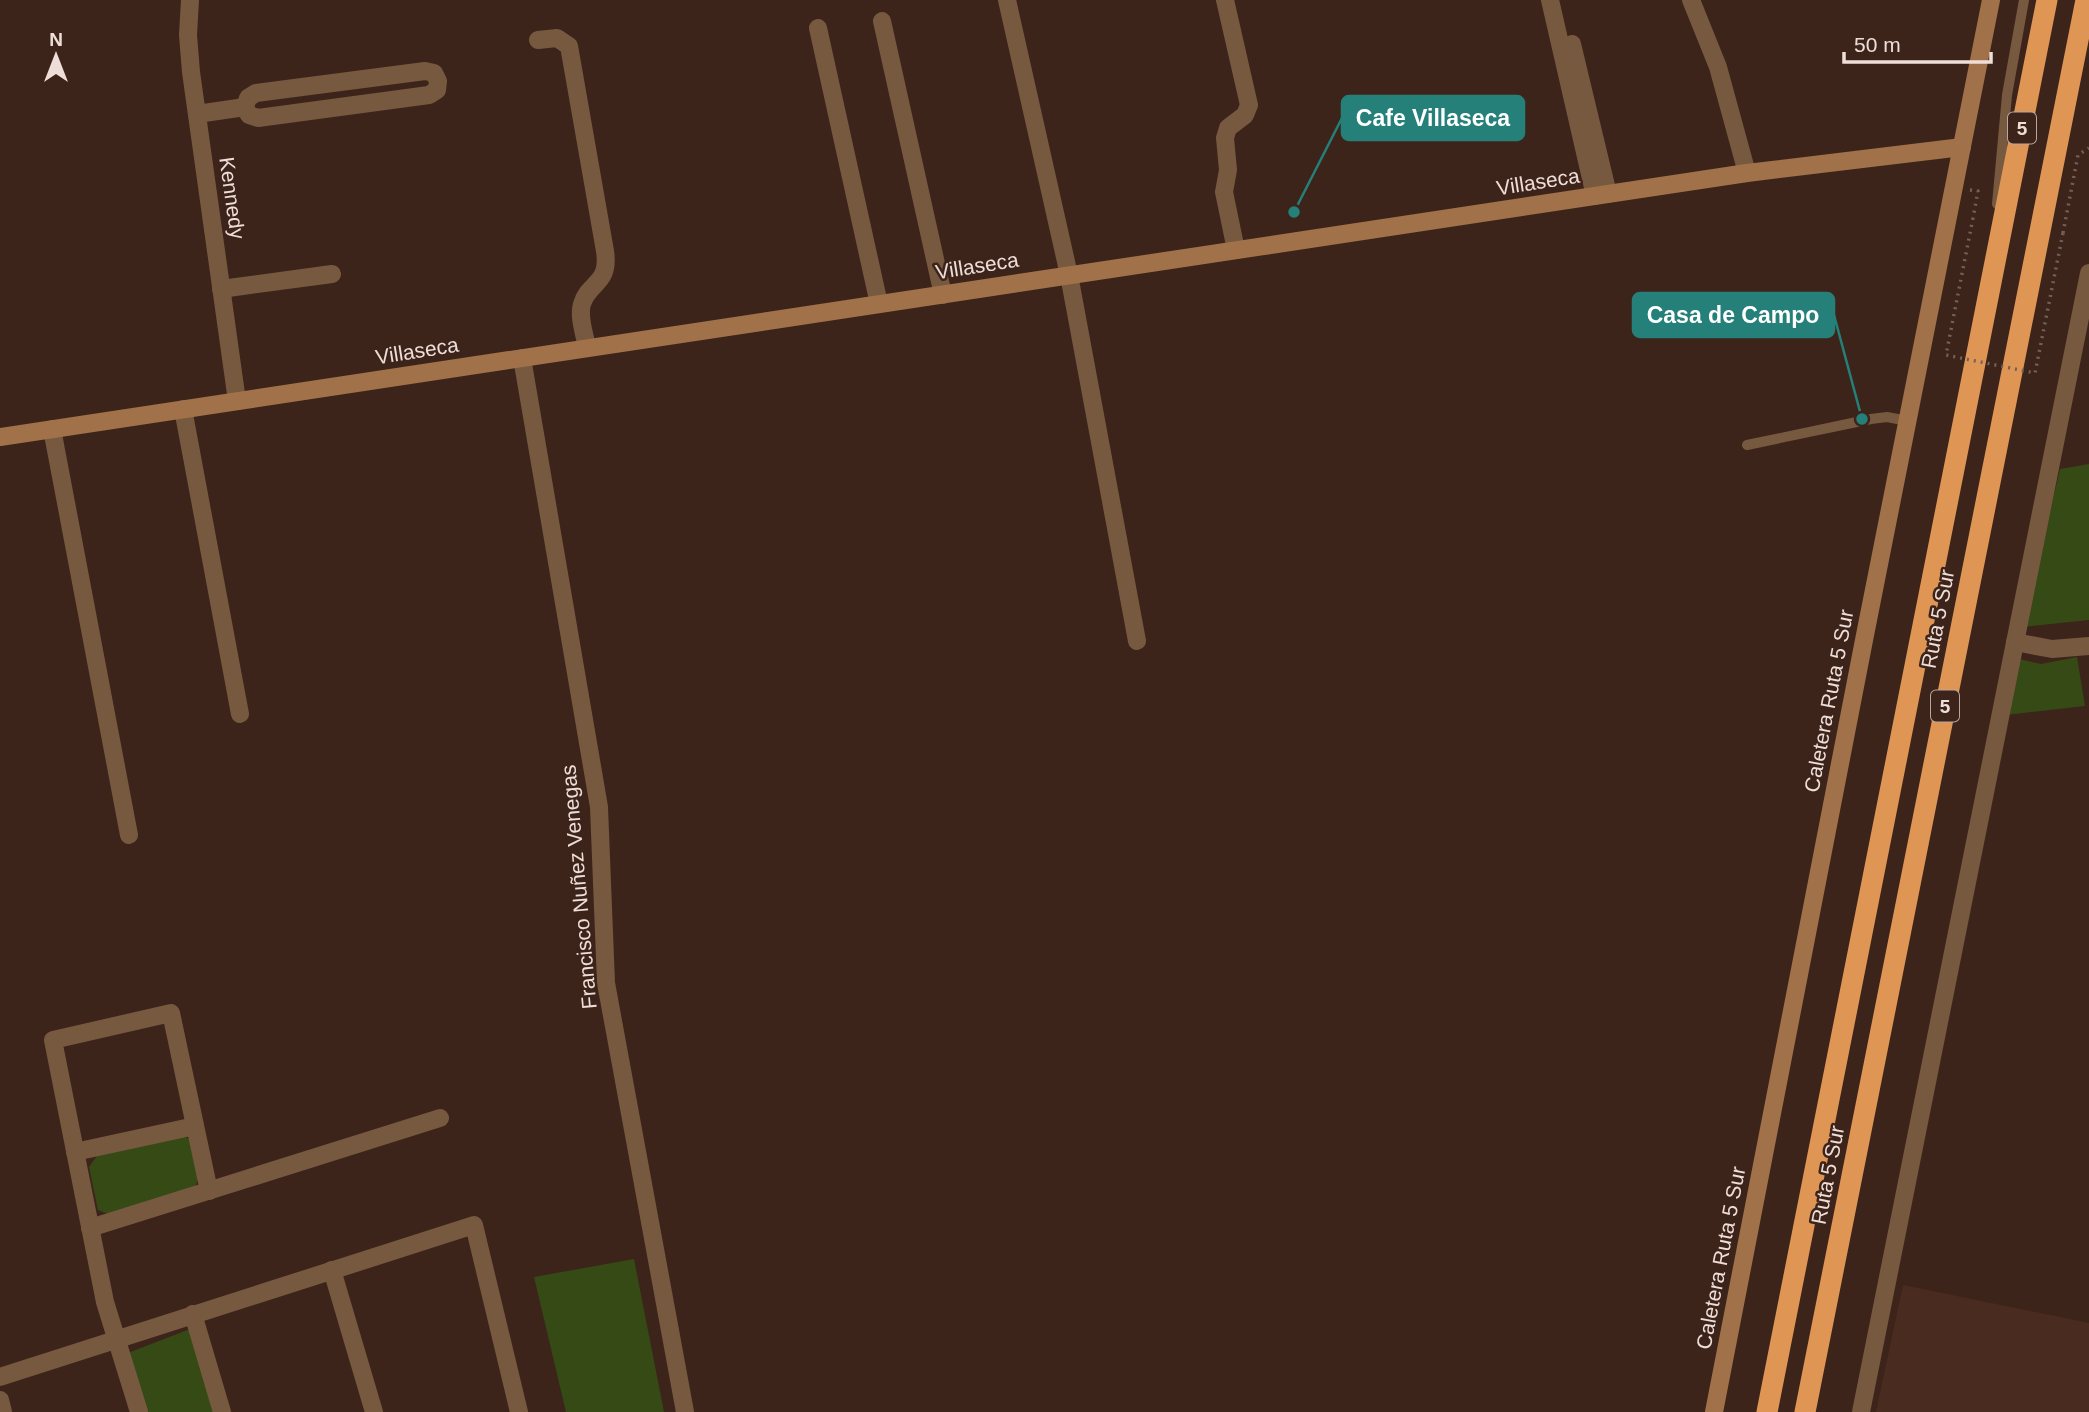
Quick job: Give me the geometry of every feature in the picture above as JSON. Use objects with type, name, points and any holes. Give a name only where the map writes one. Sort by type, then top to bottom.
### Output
[{"type":"highway","name":"Ruta 5 Sur","points":[[1767,1412],[2047,0]]},
{"type":"highway","name":"Ruta 5 Sur","points":[[1805,1412],[2086,0]]},
{"type":"main road","name":"Caletera Ruta 5 Sur","points":[[1714,1412],[1991,0]]},
{"type":"main road","name":"Villaseca","points":[[0,437],[1746,173],[1962,147]]},
{"type":"street","name":"Kennedy","points":[[190,0],[189,54],[237,401]]},
{"type":"street","points":[[1007,0],[1069,275],[1137,641]]},
{"type":"street","points":[[1225,0],[1249,105],[1245,115],[1228,128],[1226,138],[1228,170],[1224,192],[1236,250]]},
{"type":"street","points":[[1550,0],[1602,195]]},
{"type":"street","points":[[1562,0],[1602,195]]},
{"type":"street","points":[[1690,0],[1718,66],[1746,173]]},
{"type":"street","points":[[882,21],[943,295]]},
{"type":"street","points":[[818,28],[879,304]]},
{"type":"street","points":[[538,40],[557,38],[569,46],[607,261],[603,278],[586,297],[581,309],[587,348]]},
{"type":"street","points":[[425,71],[433,74],[438,81],[437,90],[429,95],[350,106],[258,118],[249,115],[245,107],[248,98],[256,93],[425,71]]},
{"type":"street","points":[[347,81],[350,106]]},
{"type":"street","points":[[197,114],[245,107]]},
{"type":"street","points":[[221,289],[332,274]]},
{"type":"street","points":[[1861,1412],[2089,274]]},
{"type":"street","name":"Francisco Nuñez Venegas","points":[[522,358],[599,807],[606,983],[685,1412]]},
{"type":"street","points":[[183,409],[240,713]]},
{"type":"street","points":[[52,429],[129,835]]},
{"type":"street","points":[[2015,642],[2052,649],[2089,646]]},
{"type":"street","points":[[139,1412],[105,1301],[53,1040],[171,1013],[209,1191]]},
{"type":"street","points":[[90,1228],[440,1118]]},
{"type":"street","points":[[75,1152],[195,1126]]},
{"type":"street","points":[[0,1377],[474,1225],[519,1412]]},
{"type":"street","points":[[332,1270],[374,1412]]},
{"type":"street","points":[[193,1314],[222,1412]]},
{"type":"street","points":[[0,1400],[4,1412]]},
{"type":"lane","points":[[1996,255],[2001,144],[2024,0]]},
{"type":"lane","points":[[1747,444],[1871,419],[1887,417],[1908,421]]},
{"type":"path","points":[[1973,218],[1946,355],[2035,373],[2078,155],[2089,148]]},
{"type":"shaded area","points":[[1903,1285],[2089,1323],[2089,1412],[1876,1412]]},
{"type":"green space","points":[[2089,464],[2089,620],[2023,627],[2060,469]]},
{"type":"green space","points":[[2077,657],[2085,706],[2005,715],[2019,659],[2041,664]]},
{"type":"green space","points":[[184,1136],[189,1139],[198,1180],[195,1187],[108,1214],[98,1210],[89,1167],[97,1156]]},
{"type":"green space","points":[[634,1259],[664,1412],[566,1412],[534,1277]]},
{"type":"green space","points":[[190,1329],[216,1412],[146,1412],[128,1353]]},
{"type":"place","name":"Cafe Villaseca","points":[[1294,212]]},
{"type":"place","name":"Casa de Campo","points":[[1862,419]]}]
